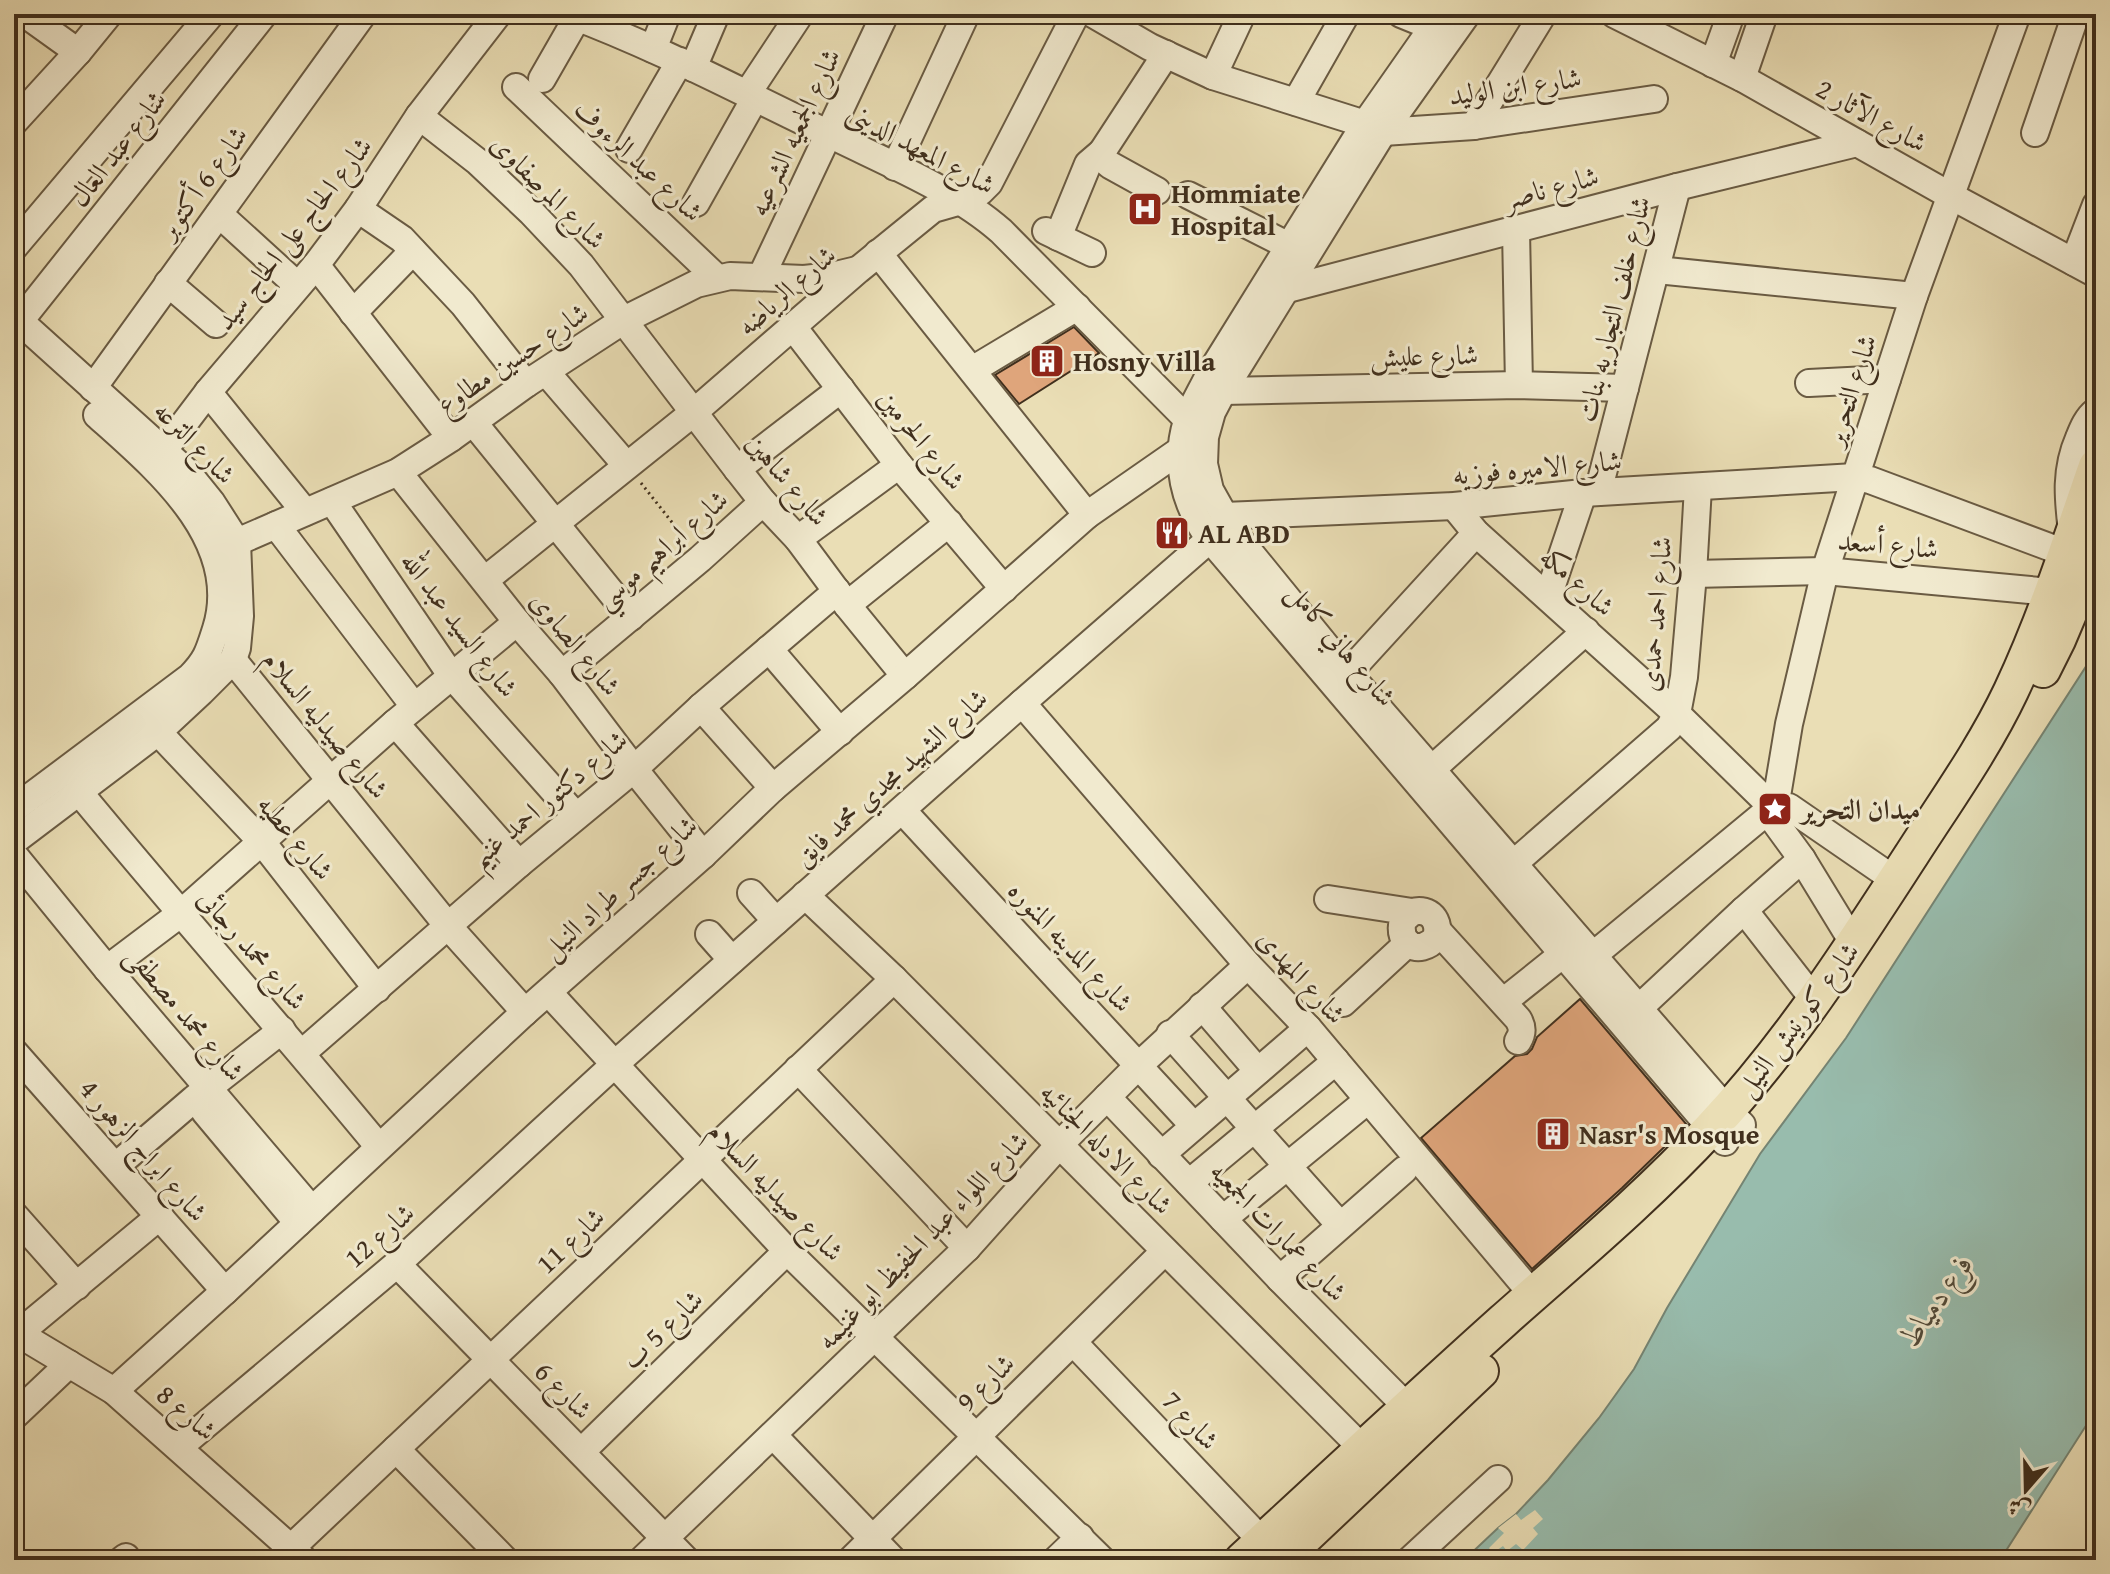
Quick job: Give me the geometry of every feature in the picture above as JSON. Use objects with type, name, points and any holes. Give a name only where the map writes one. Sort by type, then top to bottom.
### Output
[{"type":"main road","name":"شارع كورنيش النيل","points":[[1276,1554],[1362,1448],[1640,1198],[1726,1126],[1765,1099],[1799,1054],[1916,881],[1994,757],[2058,640],[2064,595],[2081,550],[2096,466]]},
{"type":"main road","name":"شارع كورنيش النيل","points":[[1276,1554],[1693,1175],[1763,1069],[1854,944],[1983,744],[2033,641],[2064,595]]},
{"type":"street","points":[[25,14],[78,52]]},
{"type":"street","points":[[14,122],[109,14]]},
{"type":"street","points":[[14,247],[211,14]]},
{"type":"street","name":"شارع عبد العال","points":[[16,326],[264,14]]},
{"type":"street","name":"شارع 6 أكتوبر","points":[[93,388],[363,14]]},
{"type":"street","name":"شارع الحاج على الحاج سيد","points":[[164,450],[208,392],[316,265],[358,209],[419,116],[498,14]]},
{"type":"street","points":[[653,49],[667,14]]},
{"type":"street","points":[[629,149],[716,14]]},
{"type":"street","points":[[696,203],[751,96],[800,14]]},
{"type":"street","name":"شارع الجمعيه الشرعيه","points":[[761,277],[885,14]]},
{"type":"street","points":[[895,167],[966,14]]},
{"type":"street","name":"شارع الرياضه","points":[[485,580],[693,413],[868,261],[933,209],[980,192],[989,183],[1076,14]]},
{"type":"street","points":[[1093,14],[1139,41],[1213,76],[1374,128]]},
{"type":"street","points":[[1213,76],[1242,14]]},
{"type":"street","points":[[1296,102],[1346,14]]},
{"type":"street","points":[[1401,14],[1437,20]]},
{"type":"street","name":"شارع هاني كامل","points":[[1192,435],[1212,412],[1223,391],[1272,291],[1289,246],[1374,128],[1467,14]]},
{"type":"street","points":[[1474,126],[1543,14]]},
{"type":"street","name":"شارع الآثار 2","points":[[1614,14],[1742,78],[2085,268]]},
{"type":"street","points":[[1713,64],[1731,14]]},
{"type":"street","points":[[1742,78],[1764,14]]},
{"type":"street","name":"شارع التحرير","points":[[1774,808],[1789,724],[1825,571],[1914,296],[2017,14]]},
{"type":"street","points":[[2035,133],[2076,14]]},
{"type":"street","points":[[542,79],[572,16]]},
{"type":"street","name":"شارع المعهد الدينى","points":[[572,16],[622,24],[653,49],[895,167],[989,220],[1077,307],[1192,435]]},
{"type":"street","name":"شارع هاني كامل","points":[[1437,20],[1272,291],[1209,375],[1181,470],[1186,498],[1210,539],[1432,769],[1512,865],[1577,960],[1638,1009],[1726,1126]]},
{"type":"street","points":[[1092,253],[1052,234],[1088,164],[1102,152],[1166,54]]},
{"type":"street","name":"شارع عبد الرءوف","points":[[516,87],[717,278]]},
{"type":"street","name":"شارع ابن الوليد","points":[[1374,128],[1474,126],[1654,99]]},
{"type":"street","name":"شارع المرصفاوى","points":[[419,116],[478,162],[531,212],[581,265],[624,320]]},
{"type":"street","name":"شارع ناصر","points":[[1272,291],[1857,143]]},
{"type":"street","points":[[1102,152],[1104,160],[1110,165],[1157,191]]},
{"type":"street","name":"شارع خلف التجاريه بنات","points":[[1548,597],[1591,493],[1625,388],[1677,187]]},
{"type":"street","points":[[1188,195],[1289,246]]},
{"type":"street","points":[[2085,268],[2096,205]]},
{"type":"street","points":[[358,209],[402,239],[536,378],[626,465]]},
{"type":"street","points":[[219,214],[297,285]]},
{"type":"street","points":[[1516,230],[1519,385]]},
{"type":"street","points":[[353,313],[413,251]]},
{"type":"street","points":[[868,261],[972,370],[1087,515]]},
{"type":"street","name":"شارع حسين مطاوع","points":[[225,544],[398,472],[624,320],[696,284],[717,278],[804,279],[832,276],[868,261]]},
{"type":"street","points":[[316,265],[451,438]]},
{"type":"street","points":[[1657,270],[1914,296]]},
{"type":"street","points":[[168,283],[216,324]]},
{"type":"street","points":[[972,370],[1077,307]]},
{"type":"street","name":"شارع شاهين","points":[[624,320],[763,502],[798,539],[905,676]]},
{"type":"street","name":"شارع الترعه","points":[[14,809],[190,677],[203,663],[218,622],[225,544],[212,503],[187,472],[93,388],[16,326]]},
{"type":"street","name":"شارع الترعه","points":[[16,326],[140,454],[202,526],[225,544]]},
{"type":"street","name":"شارع الحرمين","points":[[793,327],[899,465],[1004,589]]},
{"type":"street","points":[[1809,383],[1887,379]]},
{"type":"street","name":"شارع عليش","points":[[1223,391],[1519,385],[1625,388]]},
{"type":"street","points":[[737,469],[841,389]]},
{"type":"street","points":[[208,392],[305,512]]},
{"type":"street","points":[[2081,550],[2067,495],[2068,471],[2084,425],[2096,411]]},
{"type":"street","points":[[473,422],[631,617]]},
{"type":"street","name":"شارع هاني كامل","points":[[1192,435],[1210,490],[1234,533],[1351,685],[1577,960],[1726,1126]]},
{"type":"street","name":"شارع جسر طراد النيل","points":[[114,1391],[773,788],[1087,515],[1192,435]]},
{"type":"street","points":[[798,539],[899,465]]},
{"type":"street","name":"شارع الصاوى","points":[[398,472],[562,674],[703,855]]},
{"type":"street","points":[[1855,477],[2081,550]]},
{"type":"street","name":"شارع الاميره فوزيه","points":[[1224,516],[1454,506],[1591,493],[1855,477]]},
{"type":"street","name":"شارع احمد حمدى","points":[[1512,865],[1669,728],[1677,714],[1687,652],[1698,487]]},
{"type":"street","name":"شارع السيد عبد الله","points":[[332,501],[451,675],[576,816]]},
{"type":"street","name":"شارع ابراهيم موسي","points":[[562,674],[763,502]]},
{"type":"street","name":"شارع مكه","points":[[1454,506],[1476,533],[1677,714],[1774,808],[1895,880]]},
{"type":"street","name":"شارع دكتور احمد غنيم","points":[[302,1053],[519,864],[634,769],[769,649],[949,523]]},
{"type":"street","points":[[276,525],[405,714],[519,864]]},
{"type":"street","points":[[1351,685],[1476,533]]},
{"type":"street","name":"شارع الشهيد مجدي محمد فايق","points":[[615,1064],[1210,539]]},
{"type":"street","points":[[14,841],[158,732],[233,660],[240,616],[225,544]]},
{"type":"street","name":"شارع أسعد","points":[[1693,574],[1825,571],[2064,595]]},
{"type":"street","points":[[107,969],[180,914],[405,714],[517,622]]},
{"type":"street","points":[[1432,769],[1586,631]]},
{"type":"street","points":[[769,649],[840,732]]},
{"type":"street","name":"شارع صيدليه السلام","points":[[233,660],[448,926],[525,1012]]},
{"type":"street","name":"شارع المهدى","points":[[1022,703],[1248,965],[1308,1028],[1533,1295]]},
{"type":"street","points":[[701,707],[773,788]]},
{"type":"street","name":"شارع عطيه","points":[[158,732],[262,842],[377,989]]},
{"type":"street","name":"شارع محمد رجائى","points":[[79,792],[379,1147]]},
{"type":"street","points":[[1503,1002],[1577,960],[1774,808],[1854,944]]},
{"type":"street","name":"شارع المدينه المنوره","points":[[902,810],[1194,1126]]},
{"type":"street","name":"شارع محمد مصطفى","points":[[14,855],[107,969],[201,1094]]},
{"type":"street","points":[[1638,1009],[1802,859]]},
{"type":"street","name":"شارع محمد مصطفى","points":[[14,882],[305,1216]]},
{"type":"street","points":[[751,893],[776,921]]},
{"type":"street","name":"شارع الادله الجنائيه","points":[[805,895],[894,979],[1362,1448]]},
{"type":"street","points":[[1328,899],[1412,912]]},
{"type":"street","points":[[1419,910],[1431,914],[1438,931],[1436,938],[1420,947],[1403,939],[1401,926],[1407,915],[1419,910]]},
{"type":"street","points":[[1744,910],[1815,1001]]},
{"type":"street","points":[[1438,931],[1518,1019],[1522,1026],[1518,1041]]},
{"type":"street","points":[[709,934],[732,960]]},
{"type":"street","points":[[1343,1003],[1408,943]]},
{"type":"street","name":"شارع اللواء عبد الحفيظ ابو غنيمه","points":[[642,1560],[967,1248],[1059,1145],[1170,1034],[1248,965]]},
{"type":"street","name":"شارع 11","points":[[298,1554],[396,1449],[894,979]]},
{"type":"street","name":"شارع صيدليه السلام","points":[[549,993],[787,1251],[1102,1560]]},
{"type":"street","points":[[1202,1006],[1258,1071]]},
{"type":"street","points":[[1161,1155],[1308,1028]]},
{"type":"street","points":[[116,1166],[282,1030]]},
{"type":"street","points":[[1170,1034],[1340,1225]]},
{"type":"street","name":"شارع ابراج الزهور 4","points":[[14,1052],[225,1291]]},
{"type":"street","points":[[1189,1183],[1336,1061]]},
{"type":"street","name":"شارع 12","points":[[179,1447],[397,1264],[615,1064]]},
{"type":"street","points":[[798,1069],[967,1248]]},
{"type":"street","name":"شارع عمارات الجمعيه","points":[[1107,1097],[1407,1407]]},
{"type":"street","points":[[1223,1219],[1368,1100]]},
{"type":"street","points":[[1280,1279],[1404,1170]]},
{"type":"street","points":[[14,1215],[77,1286]]},
{"type":"street","points":[[16,1333],[160,1216]]},
{"type":"street","name":"شارع 5 ب","points":[[581,1452],[787,1251]]},
{"type":"street","name":"شارع 9","points":[[851,1560],[1165,1251]]},
{"type":"street","name":"شارع 6","points":[[397,1264],[686,1560]]},
{"type":"street","name":"شارع 8","points":[[16,1333],[114,1391],[139,1429],[179,1447],[298,1554]]},
{"type":"street","name":"شارع 7","points":[[1073,1342],[1276,1554]]},
{"type":"street","points":[[14,1416],[69,1364]]},
{"type":"street","points":[[773,1435],[893,1560]]},
{"type":"street","points":[[396,1449],[505,1560]]},
{"type":"street","points":[[1410,1560],[1498,1479]]},
{"type":"street","points":[[1056,1560],[1080,1537]]},
{"type":"path","points":[[626,465],[700,559]]},
{"type":"water","name":"فرع دمياط","points":[[2096,651],[2096,1410],[2000,1560],[1464,1560],[1516,1514],[1548,1480],[1634,1369],[1760,1154],[1846,1038]]},
{"type":"pier","points":[[1535,1510],[1543,1519],[1533,1528],[1538,1534],[1523,1550],[1516,1544],[1507,1551],[1503,1546],[1493,1553],[1489,1548],[1504,1533],[1498,1528],[1516,1514],[1521,1520]]},
{"type":"building","name":"Hosny Villa","points":[[1074,327],[1099,353],[1019,404],[995,375]]},
{"type":"building","name":"Nasr's Mosque","points":[[1580,999],[1687,1125],[1532,1269],[1421,1138],[1515,1056],[1527,1054],[1537,1037]]},
{"type":"place","name":"Hommiate Hospital","points":[[1145,209]]},
{"type":"place","name":"Hosny Villa","points":[[1047,361]]},
{"type":"place","name":"AL ABD","points":[[1172,533]]},
{"type":"place","name":"ميدان التحرير","points":[[1775,809]]},
{"type":"place","name":"Nasr's Mosque","points":[[1553,1134]]}]
